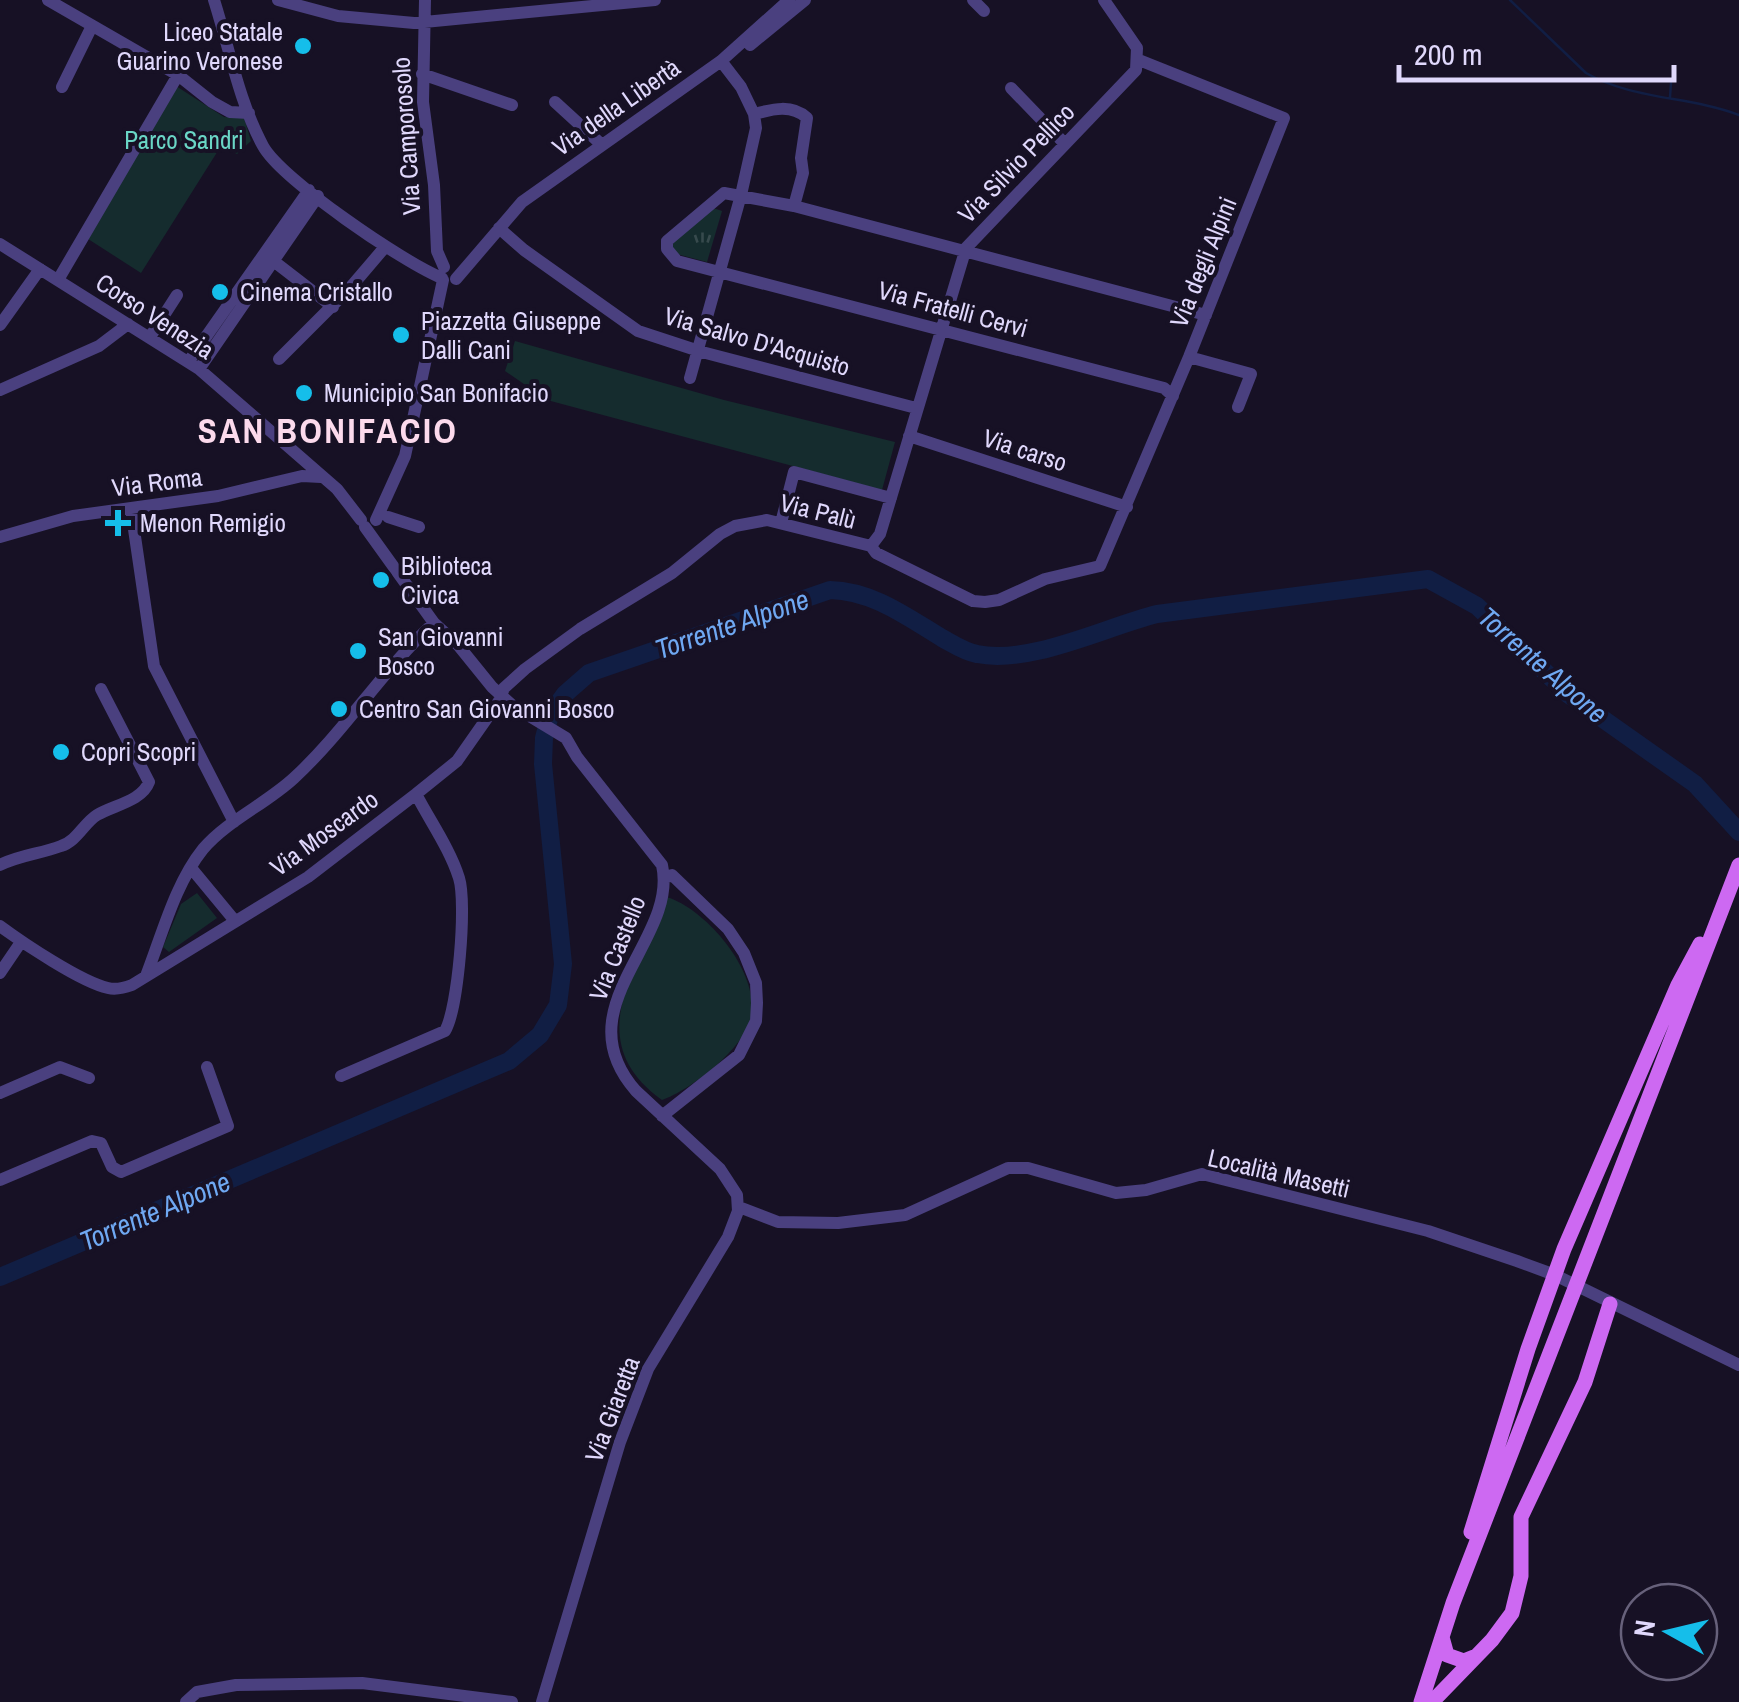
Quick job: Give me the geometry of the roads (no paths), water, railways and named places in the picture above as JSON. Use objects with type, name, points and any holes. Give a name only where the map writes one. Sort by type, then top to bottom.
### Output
[{"type":"main road","points":[[1426,1697],[1453,1603],[1739,865]]},
{"type":"main road","points":[[1453,1603],[1460,1568],[1522,1368],[1556,1275],[1678,985],[1730,888]]},
{"type":"main road","points":[[1426,1697],[1474,1657],[1512,1613],[1521,1576],[1521,1517],[1585,1382],[1610,1304]]},
{"type":"main road","points":[[1442,1637],[1447,1655],[1464,1661],[1474,1657]]},
{"type":"street","points":[[48,0],[178,76],[230,112],[250,113]]},
{"type":"street","points":[[214,0],[250,113],[272,160],[385,247],[426,271],[447,276]]},
{"type":"street","points":[[278,0],[338,16],[382,22],[578,3],[655,0]]},
{"type":"street","name":"Via Camporosolo","points":[[372,519],[389,496],[409,444],[447,276],[436,251],[434,185],[422,74],[424,0]]},
{"type":"street","points":[[690,378],[756,128],[754,114],[723,64],[780,7],[805,0]]},
{"type":"street","points":[[974,0],[984,11]]},
{"type":"street","points":[[1104,0],[1136,48],[1138,60]]},
{"type":"street","name":"Via della Libertà","points":[[447,276],[476,257],[522,202],[723,64],[780,7]]},
{"type":"street","points":[[62,87],[92,26]]},
{"type":"street","name":"Via degli Alpini","points":[[1100,566],[1190,357],[1284,122],[1282,115],[1138,60]]},
{"type":"street","name":"Via Silvio Pellico","points":[[871,546],[880,534],[964,253],[1136,70],[1138,60]]},
{"type":"street","points":[[422,74],[512,105]]},
{"type":"street","points":[[58,280],[178,76]]},
{"type":"street","points":[[1010,88],[1066,144]]},
{"type":"street","points":[[555,102],[602,145]]},
{"type":"street","points":[[754,114],[784,109],[797,110],[807,118],[802,174],[794,206]]},
{"type":"street","points":[[194,365],[314,193]]},
{"type":"street","name":"Via Fratelli Cervi","points":[[741,195],[720,194],[672,234],[667,241],[668,249],[677,261],[1164,388],[1173,396]]},
{"type":"street","points":[[741,195],[1206,316]]},
{"type":"street","name":"Via Salvo D'Acquisto","points":[[499,228],[638,331],[916,408]]},
{"type":"street","name":"Corso Venezia","points":[[0,244],[194,365],[372,519]]},
{"type":"street","points":[[279,358],[385,247]]},
{"type":"street","points":[[270,258],[332,306]]},
{"type":"street","points":[[0,325],[40,269]]},
{"type":"street","points":[[150,337],[177,295]]},
{"type":"street","points":[[0,390],[99,346],[128,324]]},
{"type":"street","points":[[1190,357],[1251,374],[1238,408]]},
{"type":"street","name":"Via carso","points":[[908,436],[1126,507]]},
{"type":"street","points":[[781,523],[794,472],[890,498]]},
{"type":"street","name":"Via Roma","points":[[0,537],[73,516],[218,496],[302,476],[321,477]]},
{"type":"street","points":[[131,510],[154,666],[234,822]]},
{"type":"street","points":[[372,519],[419,527]]},
{"type":"street","name":"Via Castello","points":[[372,519],[383,551],[434,623],[501,696],[566,738],[662,865],[662,898],[631,966],[611,1028],[620,1070],[662,1116],[739,1055],[756,1021],[757,1003],[756,983],[744,953],[728,930],[672,875],[665,878]]},
{"type":"street","name":"Via Palù","points":[[501,696],[504,688],[545,653],[672,574],[720,534],[747,523],[767,520],[871,546],[876,553],[956,593],[985,602],[999,600],[1045,578],[1100,566]]},
{"type":"street","points":[[0,926],[21,942],[108,988],[124,988],[146,976],[176,900],[201,852],[294,778],[346,724],[394,660],[434,623]]},
{"type":"street","points":[[0,864],[66,845],[93,818],[148,787],[150,782],[101,689]]},
{"type":"street","name":"Via Moscardo","points":[[146,976],[308,877],[458,761],[501,696]]},
{"type":"street","points":[[341,1076],[444,1031],[452,1020],[460,950],[460,879],[416,794]]},
{"type":"street","points":[[192,869],[235,921]]},
{"type":"street","points":[[0,973],[21,942]]},
{"type":"street","points":[[0,1093],[60,1067],[88,1078]]},
{"type":"street","points":[[0,1180],[92,1141],[101,1144],[112,1167],[121,1172],[228,1126],[207,1067]]},
{"type":"street","points":[[662,1116],[720,1169],[734,1188],[739,1207]]},
{"type":"street","name":"Località Masetti","points":[[739,1207],[778,1222],[826,1224],[905,1216],[1008,1168],[1028,1168],[1116,1193],[1146,1190],[1202,1174],[1428,1231],[1556,1275],[1739,1365]]},
{"type":"street","name":"Via Giaretta","points":[[542,1702],[620,1442],[648,1369],[728,1237],[739,1207]]},
{"type":"street","points":[[186,1702],[197,1692],[236,1685],[362,1683],[512,1702]]},
{"type":"waterway","points":[[1510,0],[1586,73],[1623,88],[1739,115]]},
{"type":"waterway","points":[[1670,97],[1671,83]]},
{"type":"waterway","name":"Torrente Alpone","points":[[0,1277],[509,1061],[540,1035],[558,1005],[563,964],[543,764],[550,715],[565,694],[589,673],[830,590],[875,600],[964,650],[998,656],[1044,650],[1157,614],[1428,579],[1477,606],[1569,695],[1695,784],[1739,832]]},
{"type":"place","name":"Liceo Statale Guarino Veronese","points":[[303,46]]},
{"type":"place","name":"Cinema Cristallo","points":[[220,292]]},
{"type":"place","name":"Piazzetta Giuseppe Dalli Cani","points":[[401,335]]},
{"type":"place","name":"Municipio San Bonifacio","points":[[304,393]]},
{"type":"place","name":"Menon Remigio","points":[[118,523]]},
{"type":"place","name":"Biblioteca Civica","points":[[381,580]]},
{"type":"place","name":"San Giovanni Bosco","points":[[358,651]]},
{"type":"place","name":"Centro San Giovanni Bosco","points":[[339,709]]},
{"type":"place","name":"Copri Scopri","points":[[61,752]]},
{"type":"district","name":"SAN BONIFACIO","points":[[328,431]]},
{"type":"park label","name":"Parco Sandri","points":[[184,140]]}]
